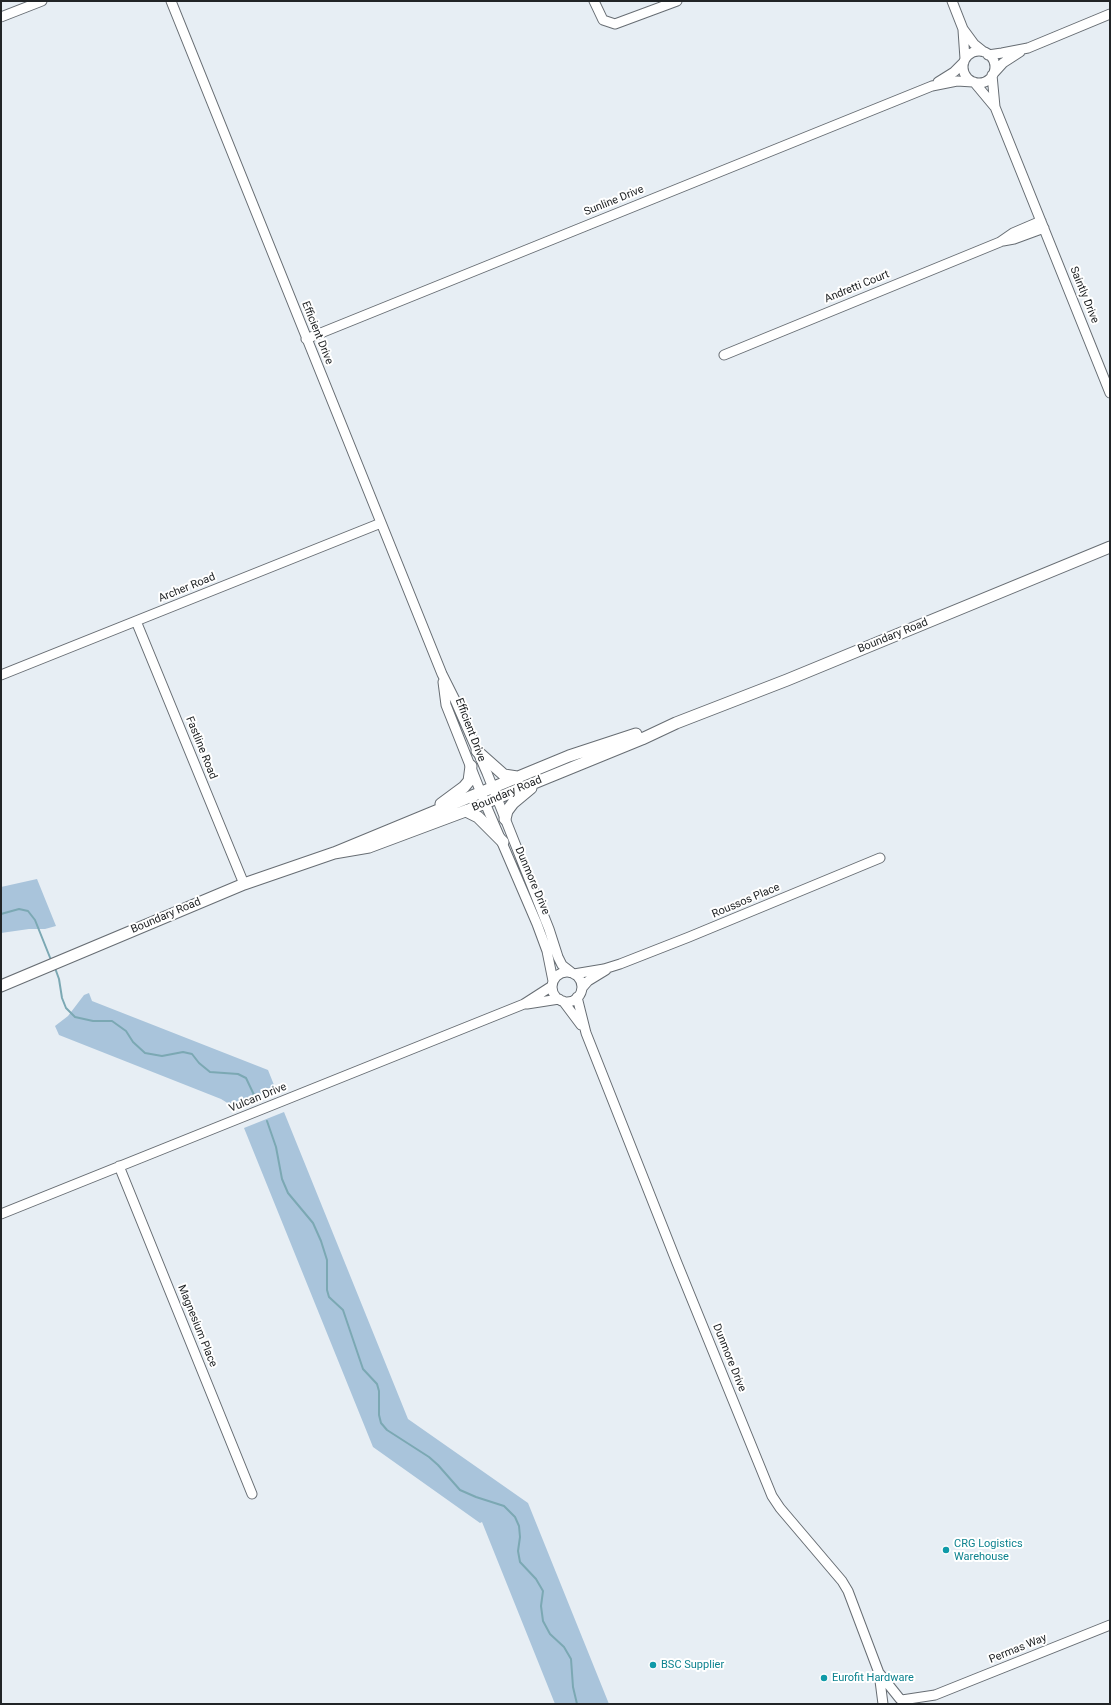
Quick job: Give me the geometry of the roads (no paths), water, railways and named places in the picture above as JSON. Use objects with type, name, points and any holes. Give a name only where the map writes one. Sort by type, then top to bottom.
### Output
[{"type":"main road","name":"Boundary Road","points":[[1,986],[244,884],[334,853],[421,818],[484,798],[518,778],[570,756],[676,723],[787,680],[1110,548]]},
{"type":"main road","name":"Boundary Road","points":[[494,793],[549,776],[642,739],[676,723]]},
{"type":"main road","points":[[477,751],[504,775],[518,778]]},
{"type":"main road","points":[[421,818],[464,787],[469,781],[471,766]]},
{"type":"main road","points":[[505,819],[507,811],[522,794],[549,776]]},
{"type":"main road","name":"Boundary Road","points":[[334,853],[368,847],[466,811],[484,798]]},
{"type":"main road","points":[[466,811],[478,817],[503,842]]},
{"type":"street","points":[[1,17],[42,1]]},
{"type":"street","name":"Efficient Drive","points":[[171,1],[442,674],[455,700],[494,793]]},
{"type":"street","points":[[594,1],[603,20],[615,24],[677,1]]},
{"type":"street","points":[[952,1],[963,29],[974,44],[994,63],[993,74]]},
{"type":"street","points":[[963,29],[964,72],[967,78],[973,82],[984,82],[1003,63],[1028,48],[1110,14]]},
{"type":"street","points":[[964,61],[972,53],[978,51],[986,54],[1028,48]]},
{"type":"street","name":"Sunline Drive","points":[[306,339],[932,86],[954,72],[964,61]]},
{"type":"street","name":"Saintly Drive","points":[[993,74],[995,107],[1110,393]]},
{"type":"street","name":"Sunline Drive","points":[[932,86],[957,81],[973,82]]},
{"type":"street","name":"Saintly Drive","points":[[973,82],[995,107]]},
{"type":"street","name":"Andretti Court","points":[[724,355],[1000,242],[1014,239],[1042,225]]},
{"type":"street","name":"Archer Road","points":[[1,675],[381,523]]},
{"type":"street","name":"Fastline Road","points":[[136,621],[244,884]]},
{"type":"street","name":"Efficient Drive","points":[[442,674],[446,705],[484,798]]},
{"type":"street","name":"Dunmore Drive","points":[[494,793],[558,957],[562,965],[572,973]]},
{"type":"street","name":"Dunmore Drive","points":[[484,798],[547,951],[553,984]]},
{"type":"street","name":"Roussos Place","points":[[582,988],[600,973],[620,964],[880,858]]},
{"type":"street","name":"Roussos Place","points":[[572,973],[604,969],[620,964]]},
{"type":"street","points":[[562,973],[572,973],[580,979],[582,988],[577,997],[573,1000],[561,1000],[555,996],[553,984],[555,978],[562,973]]},
{"type":"street","name":"Vulcan Drive","points":[[1,1214],[524,1004],[553,984]]},
{"type":"street","name":"Dunmore Drive","points":[[577,997],[586,1033],[677,1263],[772,1496],[780,1508],[842,1581],[848,1591],[879,1673],[884,1704]]},
{"type":"street","name":"Dunmore Drive","points":[[561,1000],[576,1017],[586,1033]]},
{"type":"street","name":"Vulcan Drive","points":[[524,1004],[561,1000]]},
{"type":"street","name":"Magnesium Place","points":[[119,1166],[252,1494]]},
{"type":"street","name":"Permas Way","points":[[884,1704],[890,1699],[903,1701],[935,1695],[1110,1625]]},
{"type":"street","name":"Dunmore Drive","points":[[879,1673],[903,1701]]},
{"type":"street","name":"Permas Way","points":[[922,1704],[935,1695]]},
{"type":"waterway","points":[[1,914],[19,909],[28,911],[35,920],[51,960]]},
{"type":"waterway","points":[[55,968],[59,979],[62,998],[66,1008],[75,1017],[93,1021],[112,1021],[126,1031],[133,1042],[145,1053],[162,1056],[183,1052],[192,1054],[199,1063],[210,1072],[238,1074],[246,1078],[255,1097]]},
{"type":"waterway","points":[[267,1121],[276,1147],[282,1179],[288,1193],[313,1223],[321,1241],[327,1260],[327,1290],[329,1297],[343,1310],[363,1369],[377,1384],[379,1391],[379,1415],[381,1423],[387,1430],[429,1457],[460,1490],[504,1506],[515,1517],[519,1526],[520,1537],[518,1551],[520,1562],[536,1579],[543,1591],[541,1606],[543,1621],[550,1634],[564,1647],[571,1659],[573,1687],[577,1704]]},
{"type":"place","name":"CRG Logistics Warehouse","points":[[946,1550]]},
{"type":"place","name":"BSC Supplier","points":[[653,1665]]},
{"type":"place","name":"Eurofit Hardware","points":[[824,1678]]}]
